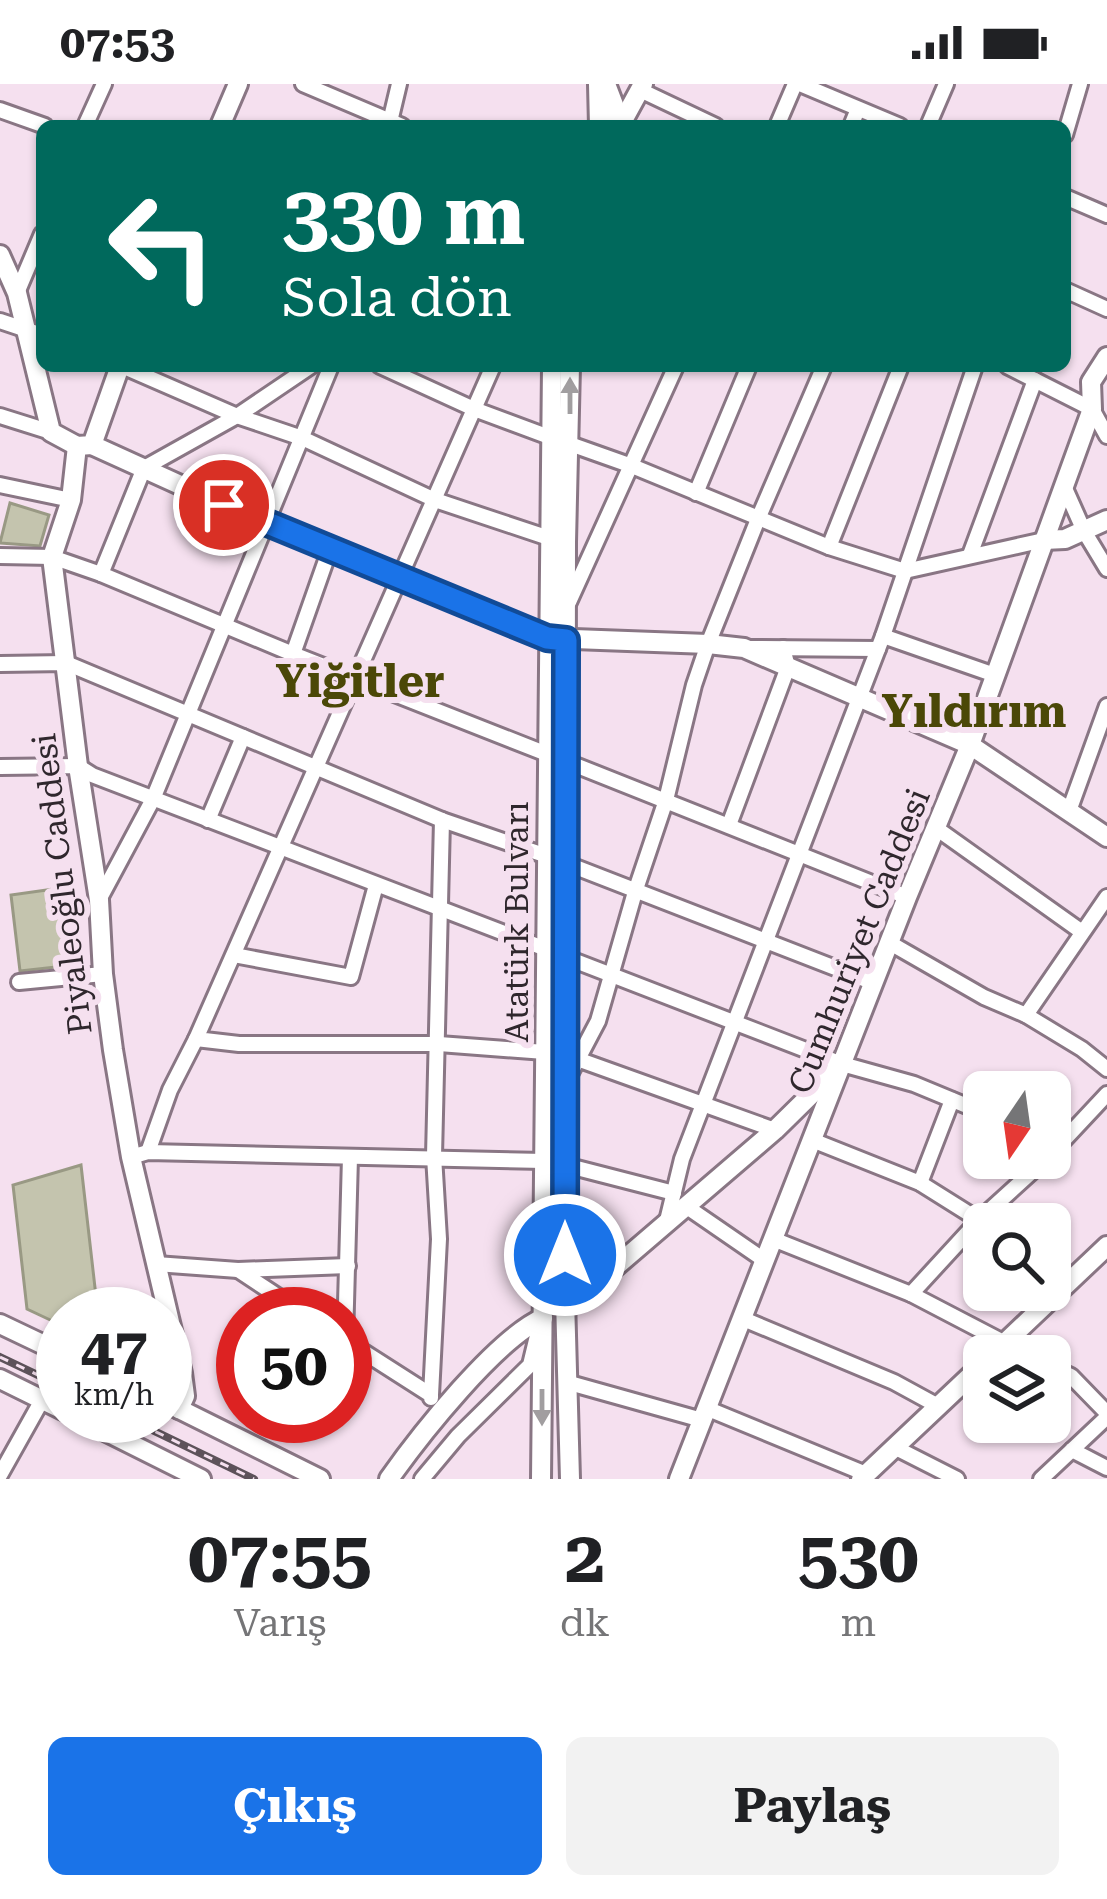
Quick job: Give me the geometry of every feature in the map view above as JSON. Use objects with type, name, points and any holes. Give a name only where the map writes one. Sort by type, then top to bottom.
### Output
[{"type":"street","points":[[89,120],[104,84]]},
{"type":"street","points":[[223,120],[238,84]]},
{"type":"street","points":[[303,84],[385,120]]},
{"type":"street","points":[[394,120],[399,84]]},
{"type":"street","points":[[599,120],[602,84]]},
{"type":"street","points":[[602,84],[617,120]]},
{"type":"street","points":[[780,120],[798,84],[886,120]]},
{"type":"street","points":[[931,120],[946,84]]},
{"type":"street","points":[[1069,120],[1080,84]]},
{"type":"street","points":[[622,120],[641,87],[704,120]]},
{"type":"street","points":[[854,120],[859,109]]},
{"type":"street","points":[[0,110],[36,123]]},
{"type":"street","points":[[1071,200],[1107,215]]},
{"type":"street","points":[[16,293],[36,249]]},
{"type":"street","points":[[0,255],[33,332]]},
{"type":"street","points":[[1071,293],[1107,309]]},
{"type":"street","points":[[0,321],[33,332]]},
{"type":"street","name":"Cumhuriyet Caddesi","points":[[679,1479],[970,745],[1092,409],[1091,382],[1107,357]]},
{"type":"street","points":[[40,372],[50,432]]},
{"type":"street","name":"Piyaleoğlu Caddesi","points":[[118,372],[84,445],[52,557],[99,899],[104,974],[161,1287]]},
{"type":"street","points":[[135,372],[302,438],[435,500],[557,540]]},
{"type":"street","points":[[101,574],[144,468],[237,416],[302,372]]},
{"type":"street","points":[[99,899],[153,799],[329,372]]},
{"type":"street","points":[[393,372],[474,409],[632,466],[829,547],[905,571],[1065,538],[1107,520]]},
{"type":"street","points":[[490,372],[234,955],[139,1154],[544,1161],[680,1200],[764,1260]]},
{"type":"street","name":"Atatürk Bulvarı","points":[[553,372],[561,441]]},
{"type":"street","name":"Atatürk Bulvarı","points":[[569,372],[557,540],[556,860],[572,1059],[565,1085],[571,1479]]},
{"type":"street","points":[[566,609],[673,372]]},
{"type":"street","points":[[696,493],[746,372]]},
{"type":"street","points":[[572,1059],[598,1021],[708,644],[821,372]]},
{"type":"street","points":[[829,547],[899,372]]},
{"type":"street","points":[[680,1200],[682,1159],[860,697],[973,372]]},
{"type":"street","points":[[1019,372],[1092,409],[1107,436]]},
{"type":"street","points":[[970,555],[1035,380]]},
{"type":"street","points":[[0,416],[144,468],[264,523],[556,639],[708,644],[786,657],[860,697],[970,745],[1107,837]]},
{"type":"street","points":[[0,484],[70,500]]},
{"type":"street","points":[[1064,486],[1107,569]]},
{"type":"street","name":"Atatürk Bulvarı","points":[[556,639],[566,609],[557,540]]},
{"type":"street","points":[[293,654],[330,549]]},
{"type":"street","points":[[0,556],[52,557],[101,574],[907,897]]},
{"type":"street","points":[[786,657],[880,642],[995,675]]},
{"type":"street","points":[[728,825],[786,657]]},
{"type":"street","points":[[0,664],[66,663],[442,820],[874,983]]},
{"type":"street","points":[[1069,811],[1107,706]]},
{"type":"street","points":[[208,820],[242,737]]},
{"type":"street","points":[[0,767],[78,766],[611,976],[963,1104]]},
{"type":"street","points":[[435,1422],[431,1395],[439,1239],[434,1156],[442,820]]},
{"type":"street","points":[[936,828],[1082,932]]},
{"type":"street","name":"Atatürk Bulvarı","points":[[542,1479],[546,949],[556,860]]},
{"type":"street","points":[[234,955],[351,977],[376,885]]},
{"type":"street","points":[[1026,1015],[1107,897]]},
{"type":"street","points":[[890,943],[1026,1015],[1107,1069]]},
{"type":"street","points":[[20,982],[104,974]]},
{"type":"street","points":[[196,1039],[545,1052],[775,1130]]},
{"type":"street","points":[[565,1310],[666,1225],[680,1200],[775,1130],[842,1064]]},
{"type":"street","points":[[1071,1131],[1107,1094]]},
{"type":"street","points":[[920,1183],[952,1100]]},
{"type":"street","points":[[812,1140],[920,1183],[963,1210]]},
{"type":"street","points":[[350,1156],[345,1340],[431,1395]]},
{"type":"street","points":[[997,1203],[1022,1179]]},
{"type":"street","points":[[911,1294],[963,1237]]},
{"type":"street","points":[[773,1239],[911,1294],[975,1335]]},
{"type":"street","points":[[1014,1335],[1107,1246]]},
{"type":"street","points":[[156,1264],[238,1270],[348,1266]]},
{"type":"street","points":[[238,1270],[264,1287]]},
{"type":"street","points":[[389,1479],[481,1368],[524,1326],[543,1318]]},
{"type":"street","points":[[422,1479],[530,1365],[543,1318]]},
{"type":"street","points":[[740,1318],[894,1382],[938,1406]]},
{"type":"street","points":[[0,1324],[36,1341]]},
{"type":"street","points":[[1041,1479],[1107,1415],[1071,1376]]},
{"type":"street","points":[[0,1379],[36,1397]]},
{"type":"street","points":[[566,1382],[704,1414],[863,1476],[963,1383]]},
{"type":"street","points":[[0,1475],[36,1411]]},
{"type":"street","points":[[192,1415],[320,1479]]},
{"type":"street","points":[[127,1443],[194,1477]]},
{"type":"street","points":[[894,1447],[957,1479]]},
{"type":"street","points":[[1072,1450],[1107,1468]]},
{"type":"building","points":[[10,503],[49,515],[40,546],[0,543]]},
{"type":"building","points":[[68,887],[74,965],[20,971],[11,895]]},
{"type":"building","points":[[81,1165],[95,1287],[36,1287],[36,1313],[27,1309],[13,1185]]},
{"type":"railway","points":[[0,1357],[36,1374]]},
{"type":"railway","points":[[179,1443],[254,1479]]},
{"type":"district","name":"Yiğitler","points":[[360,681]]},
{"type":"district","name":"Yıldırım","points":[[974,711]]},
{"type":"route","points":[[224,505],[547,638],[566,640],[565,1255]]}]
